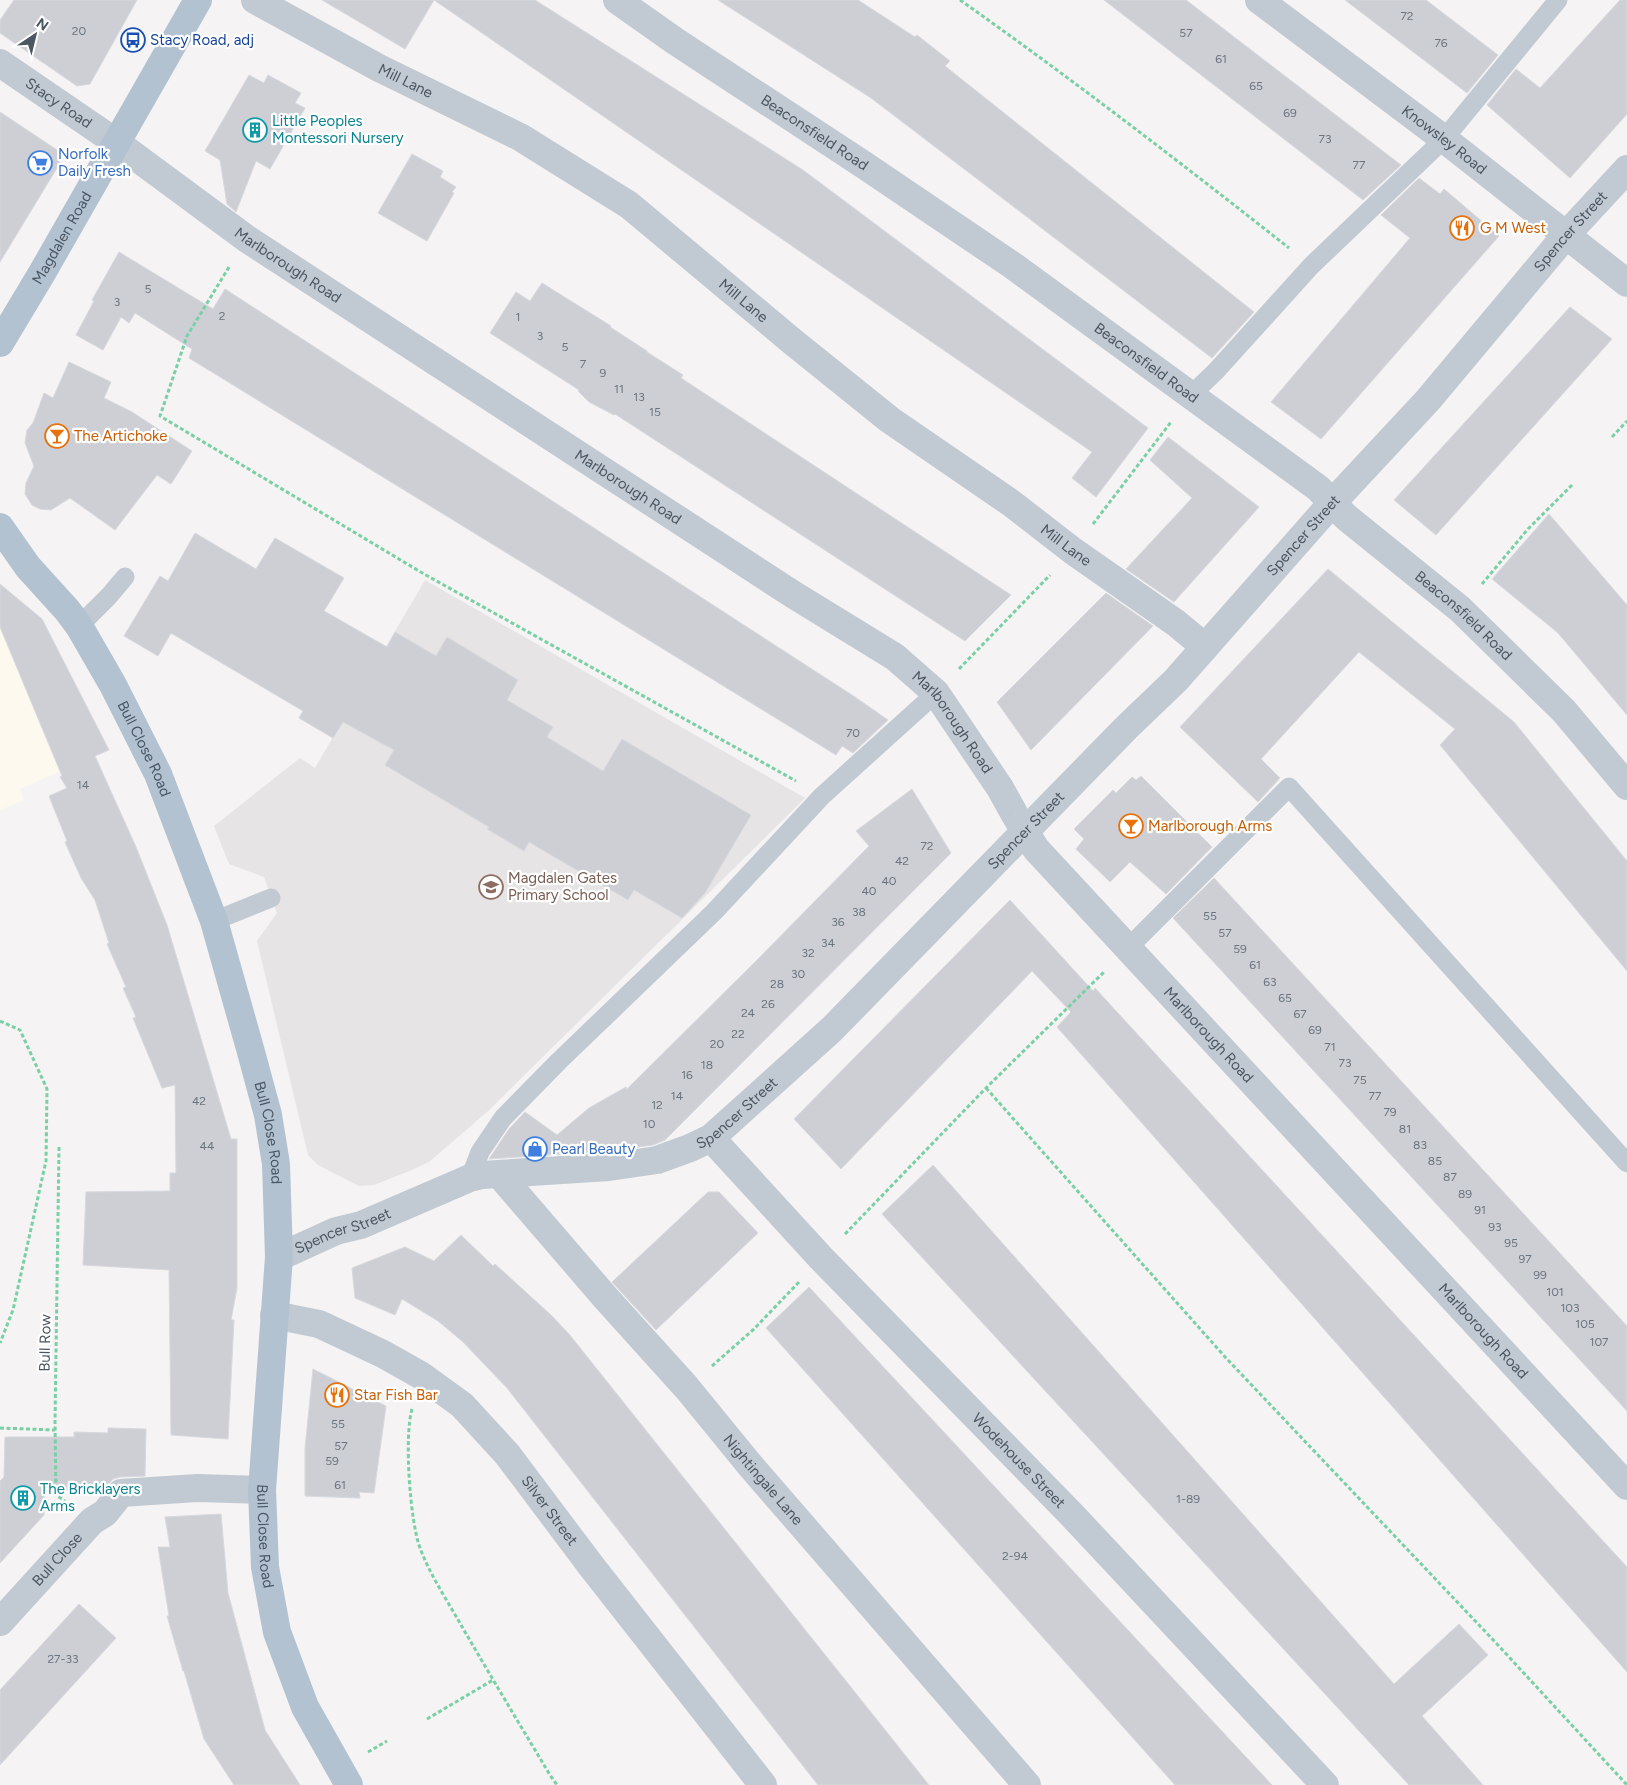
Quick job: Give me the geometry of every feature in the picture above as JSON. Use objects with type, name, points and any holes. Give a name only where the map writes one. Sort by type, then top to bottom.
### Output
[{"type":"main road","name":"Magdalen Road","points":[[0,343],[198,0]]},
{"type":"main road","name":"Bull Close Road","points":[[0,527],[28,567],[79,626],[113,685],[158,774],[214,921],[268,1114],[276,1164],[279,1257],[262,1490],[264,1567],[278,1632],[306,1707],[349,1785]]},
{"type":"street","name":"Mill Lane","points":[[255,0],[380,68],[520,137],[629,205],[890,420],[1011,503],[1073,551],[1176,623],[1205,647]]},
{"type":"street","name":"Beaconsfield Road","points":[[617,0],[675,41],[1012,265],[1318,488],[1346,517],[1460,609],[1564,711],[1627,786]]},
{"type":"street","name":"Knowsley Road","points":[[1259,0],[1444,139],[1627,283]]},
{"type":"street","name":"Stacy Road","points":[[0,63],[117,143]]},
{"type":"street","name":"Marlborough Road","points":[[117,143],[247,239],[794,595],[895,657],[936,693],[1000,788],[1036,849],[1627,1486]]},
{"type":"street","name":"Spencer Street","points":[[279,1257],[336,1231],[361,1226],[470,1178],[482,1175],[609,1167],[657,1160],[711,1138],[832,1029],[1126,728],[1176,680],[1332,503],[1428,400],[1566,235],[1627,170]]},
{"type":"street","name":"Wodehouse Street","points":[[711,1138],[821,1258],[1071,1514],[1326,1785]]},
{"type":"street","name":"Nightingale Lane","points":[[499,1174],[604,1296],[687,1388],[749,1464],[1027,1785]]},
{"type":"street","name":"Silver Street","points":[[274,1315],[319,1324],[383,1354],[422,1376],[462,1404],[507,1454],[592,1567],[763,1785]]},
{"type":"street","name":"Bull Close","points":[[0,1622],[92,1521],[105,1512],[121,1493],[197,1488],[262,1490]]},
{"type":"lane","points":[[1191,395],[1216,371],[1311,266],[1444,139],[1558,0]]},
{"type":"lane","points":[[79,626],[110,596],[125,577]]},
{"type":"lane","points":[[470,1178],[480,1152],[503,1118],[559,1061],[714,912],[822,796],[936,693]]},
{"type":"lane","points":[[1128,948],[1289,787],[1627,1163]]},
{"type":"lane","points":[[214,921],[270,898]]},
{"type":"path","points":[[960,0],[1020,42],[1184,166],[1311,266]]},
{"type":"path","points":[[247,239],[187,336],[160,416],[424,574],[822,796]]},
{"type":"path","points":[[1612,437],[1627,421]]},
{"type":"path","points":[[1460,609],[1528,529],[1572,485]]},
{"type":"path","points":[[687,1388],[754,1329],[986,1088],[1128,948]]},
{"type":"path","points":[[0,1021],[20,1030],[48,1089],[46,1161],[12,1310],[0,1343]]},
{"type":"path","points":[[986,1088],[1226,1358],[1497,1644],[1627,1785]]},
{"type":"path","name":"Bull Row","points":[[59,1146],[55,1430],[56,1495],[92,1521]]},
{"type":"path","points":[[422,1376],[409,1419],[409,1475],[419,1547],[493,1680],[550,1775],[558,1785]]},
{"type":"path","points":[[0,1428],[55,1430]]},
{"type":"path","points":[[427,1718],[493,1680]]},
{"type":"shaded area","name":"Magdalen Gates Primary School","points":[[425,580],[805,798],[488,1111],[429,1162],[374,1185],[359,1186],[318,1165],[308,1155],[257,941],[277,913],[264,877],[229,864],[214,826],[300,758],[315,768]]},
{"type":"shaded area","points":[[0,597],[18,599],[42,619],[109,750],[20,789],[24,800],[0,810]]},
{"type":"building","points":[[14,0],[137,0],[90,84],[77,86],[0,33],[0,20]]},
{"type":"building","points":[[322,0],[434,0],[405,49]]},
{"type":"building","points":[[434,0],[535,0],[803,170],[1148,428],[1096,497],[1072,478],[1092,452]]},
{"type":"building","points":[[718,0],[858,0],[915,37],[917,35],[950,61],[945,66],[1254,312],[1212,358],[871,98]]},
{"type":"building","points":[[1104,0],[1186,0],[1401,165],[1363,200]]},
{"type":"building","points":[[1345,0],[1426,0],[1498,55],[1467,93]]},
{"type":"building","points":[[1620,0],[1627,0],[1627,114],[1570,178],[1487,105],[1516,69],[1540,88]]},
{"type":"building","name":"Little Peoples Montessori Nursery","points":[[249,75],[264,83],[268,75],[301,93],[295,103],[305,108],[270,169],[256,161],[236,212],[227,204],[220,160],[205,151]]},
{"type":"building","points":[[0,112],[57,150],[60,163],[0,262]]},
{"type":"building","points":[[412,154],[443,171],[440,177],[456,187],[427,241],[378,213]]},
{"type":"building","points":[[1419,178],[1440,194],[1444,189],[1499,236],[1321,439],[1271,402],[1410,238],[1381,215]]},
{"type":"building","points":[[119,252],[213,309],[225,289],[888,720],[853,753],[842,746],[836,755],[189,358],[192,349],[135,313],[129,323],[121,317],[103,350],[76,335],[94,301],[92,300]]},
{"type":"building","points":[[542,283],[611,326],[683,375],[681,378],[1011,595],[965,641],[615,414],[589,402],[579,390],[490,333],[516,292],[530,301]]},
{"type":"building","points":[[1570,307],[1612,339],[1436,535],[1394,500]]},
{"type":"building","points":[[69,362],[111,382],[104,398],[132,412],[192,451],[171,484],[157,475],[115,530],[70,498],[51,510],[40,509],[32,505],[25,494],[26,483],[34,466],[25,443],[27,430],[33,423],[44,393],[53,398]]},
{"type":"building","points":[[1168,437],[1259,507],[1174,602],[1126,569],[1192,498],[1150,460]]},
{"type":"building","points":[[1549,514],[1627,605],[1627,715],[1558,633],[1492,579]]},
{"type":"building","name":"Magdalen Gates Primary School","points":[[195,533],[256,569],[275,538],[344,578],[324,611],[387,647],[395,632],[436,656],[447,637],[518,680],[507,700],[553,727],[547,737],[603,771],[622,739],[751,815],[705,893],[682,918],[634,890],[628,900],[529,842],[524,851],[487,829],[489,827],[385,765],[394,750],[343,722],[333,738],[299,718],[303,711],[171,633],[158,656],[124,636],[160,576],[168,581]]},
{"type":"building","points":[[1328,569],[1514,722],[1627,861],[1627,971],[1440,745],[1455,729],[1359,652],[1261,759],[1280,778],[1258,802],[1180,727]]},
{"type":"building","points":[[0,584],[42,619],[109,750],[95,756],[136,847],[167,925],[231,1139],[237,1139],[237,1288],[231,1320],[234,1320],[228,1439],[171,1435],[169,1270],[83,1265],[86,1192],[170,1191],[170,1173],[176,1173],[175,1085],[162,1088],[133,1018],[136,1017],[123,988],[126,987],[107,944],[109,943],[95,900],[81,878],[65,842],[67,841],[49,796],[67,788],[60,777],[62,776],[0,627]]},
{"type":"building","points":[[1106,593],[1153,626],[1031,750],[997,702]]},
{"type":"building","name":"Marlborough Arms","points":[[1141,776],[1212,847],[1166,894],[1130,862],[1110,882],[1076,849],[1084,839],[1074,829],[1113,790],[1116,793],[1132,777],[1136,780]]},
{"type":"building","points":[[912,789],[951,853],[665,1140],[653,1145],[607,1151],[489,1159],[509,1129],[525,1112],[557,1135],[589,1108],[626,1087],[627,1089],[869,846],[856,831]]},
{"type":"building","points":[[1214,878],[1627,1326],[1627,1411],[1173,918]]},
{"type":"building","points":[[1010,900],[1093,991],[1095,988],[1627,1567],[1627,1672],[1057,1027],[1071,1012],[1032,971],[841,1169],[794,1119]]},
{"type":"building","points":[[933,1165],[1394,1684],[1459,1624],[1488,1655],[1422,1716],[1483,1785],[1409,1785],[882,1214]]},
{"type":"building","points":[[708,1192],[719,1192],[758,1233],[656,1330],[612,1282]]},
{"type":"building","points":[[461,1235],[493,1266],[495,1264],[551,1315],[569,1334],[929,1785],[818,1785],[507,1388],[463,1342],[438,1321],[402,1299],[395,1315],[355,1298],[352,1268],[405,1247],[434,1261]]},
{"type":"building","points":[[809,1287],[1272,1785],[1175,1785],[766,1328]]},
{"type":"building","points":[[313,1369],[386,1406],[374,1493],[359,1492],[360,1498],[305,1496],[305,1448]]},
{"type":"building","points":[[108,1428],[146,1429],[145,1476],[120,1477],[113,1479],[107,1486],[86,1486],[86,1491],[45,1489],[44,1515],[0,1563],[0,1481],[4,1477],[5,1437],[74,1437],[74,1432],[108,1433]]},
{"type":"building","points":[[221,1514],[228,1593],[265,1730],[300,1785],[234,1785],[204,1739],[183,1671],[167,1616],[169,1616],[158,1547],[170,1547],[165,1517]]},
{"type":"building","points":[[79,1604],[116,1638],[0,1765],[0,1690]]},
{"type":"place","name":"Stacy Road, adj","points":[[133,40]]},
{"type":"place","name":"Little Peoples Montessori Nursery","points":[[255,130]]},
{"type":"place","name":"Norfolk Daily Fresh","points":[[40,163]]},
{"type":"place","name":"G M West","points":[[1462,228]]},
{"type":"place","name":"The Artichoke","points":[[57,436]]},
{"type":"place","name":"Marlborough Arms","points":[[1131,826]]},
{"type":"place","name":"Magdalen Gates Primary School","points":[[491,887]]},
{"type":"place","name":"Pearl Beauty","points":[[535,1149]]},
{"type":"place","name":"Star Fish Bar","points":[[337,1395]]},
{"type":"place","name":"The Bricklayers Arms","points":[[23,1498]]}]
